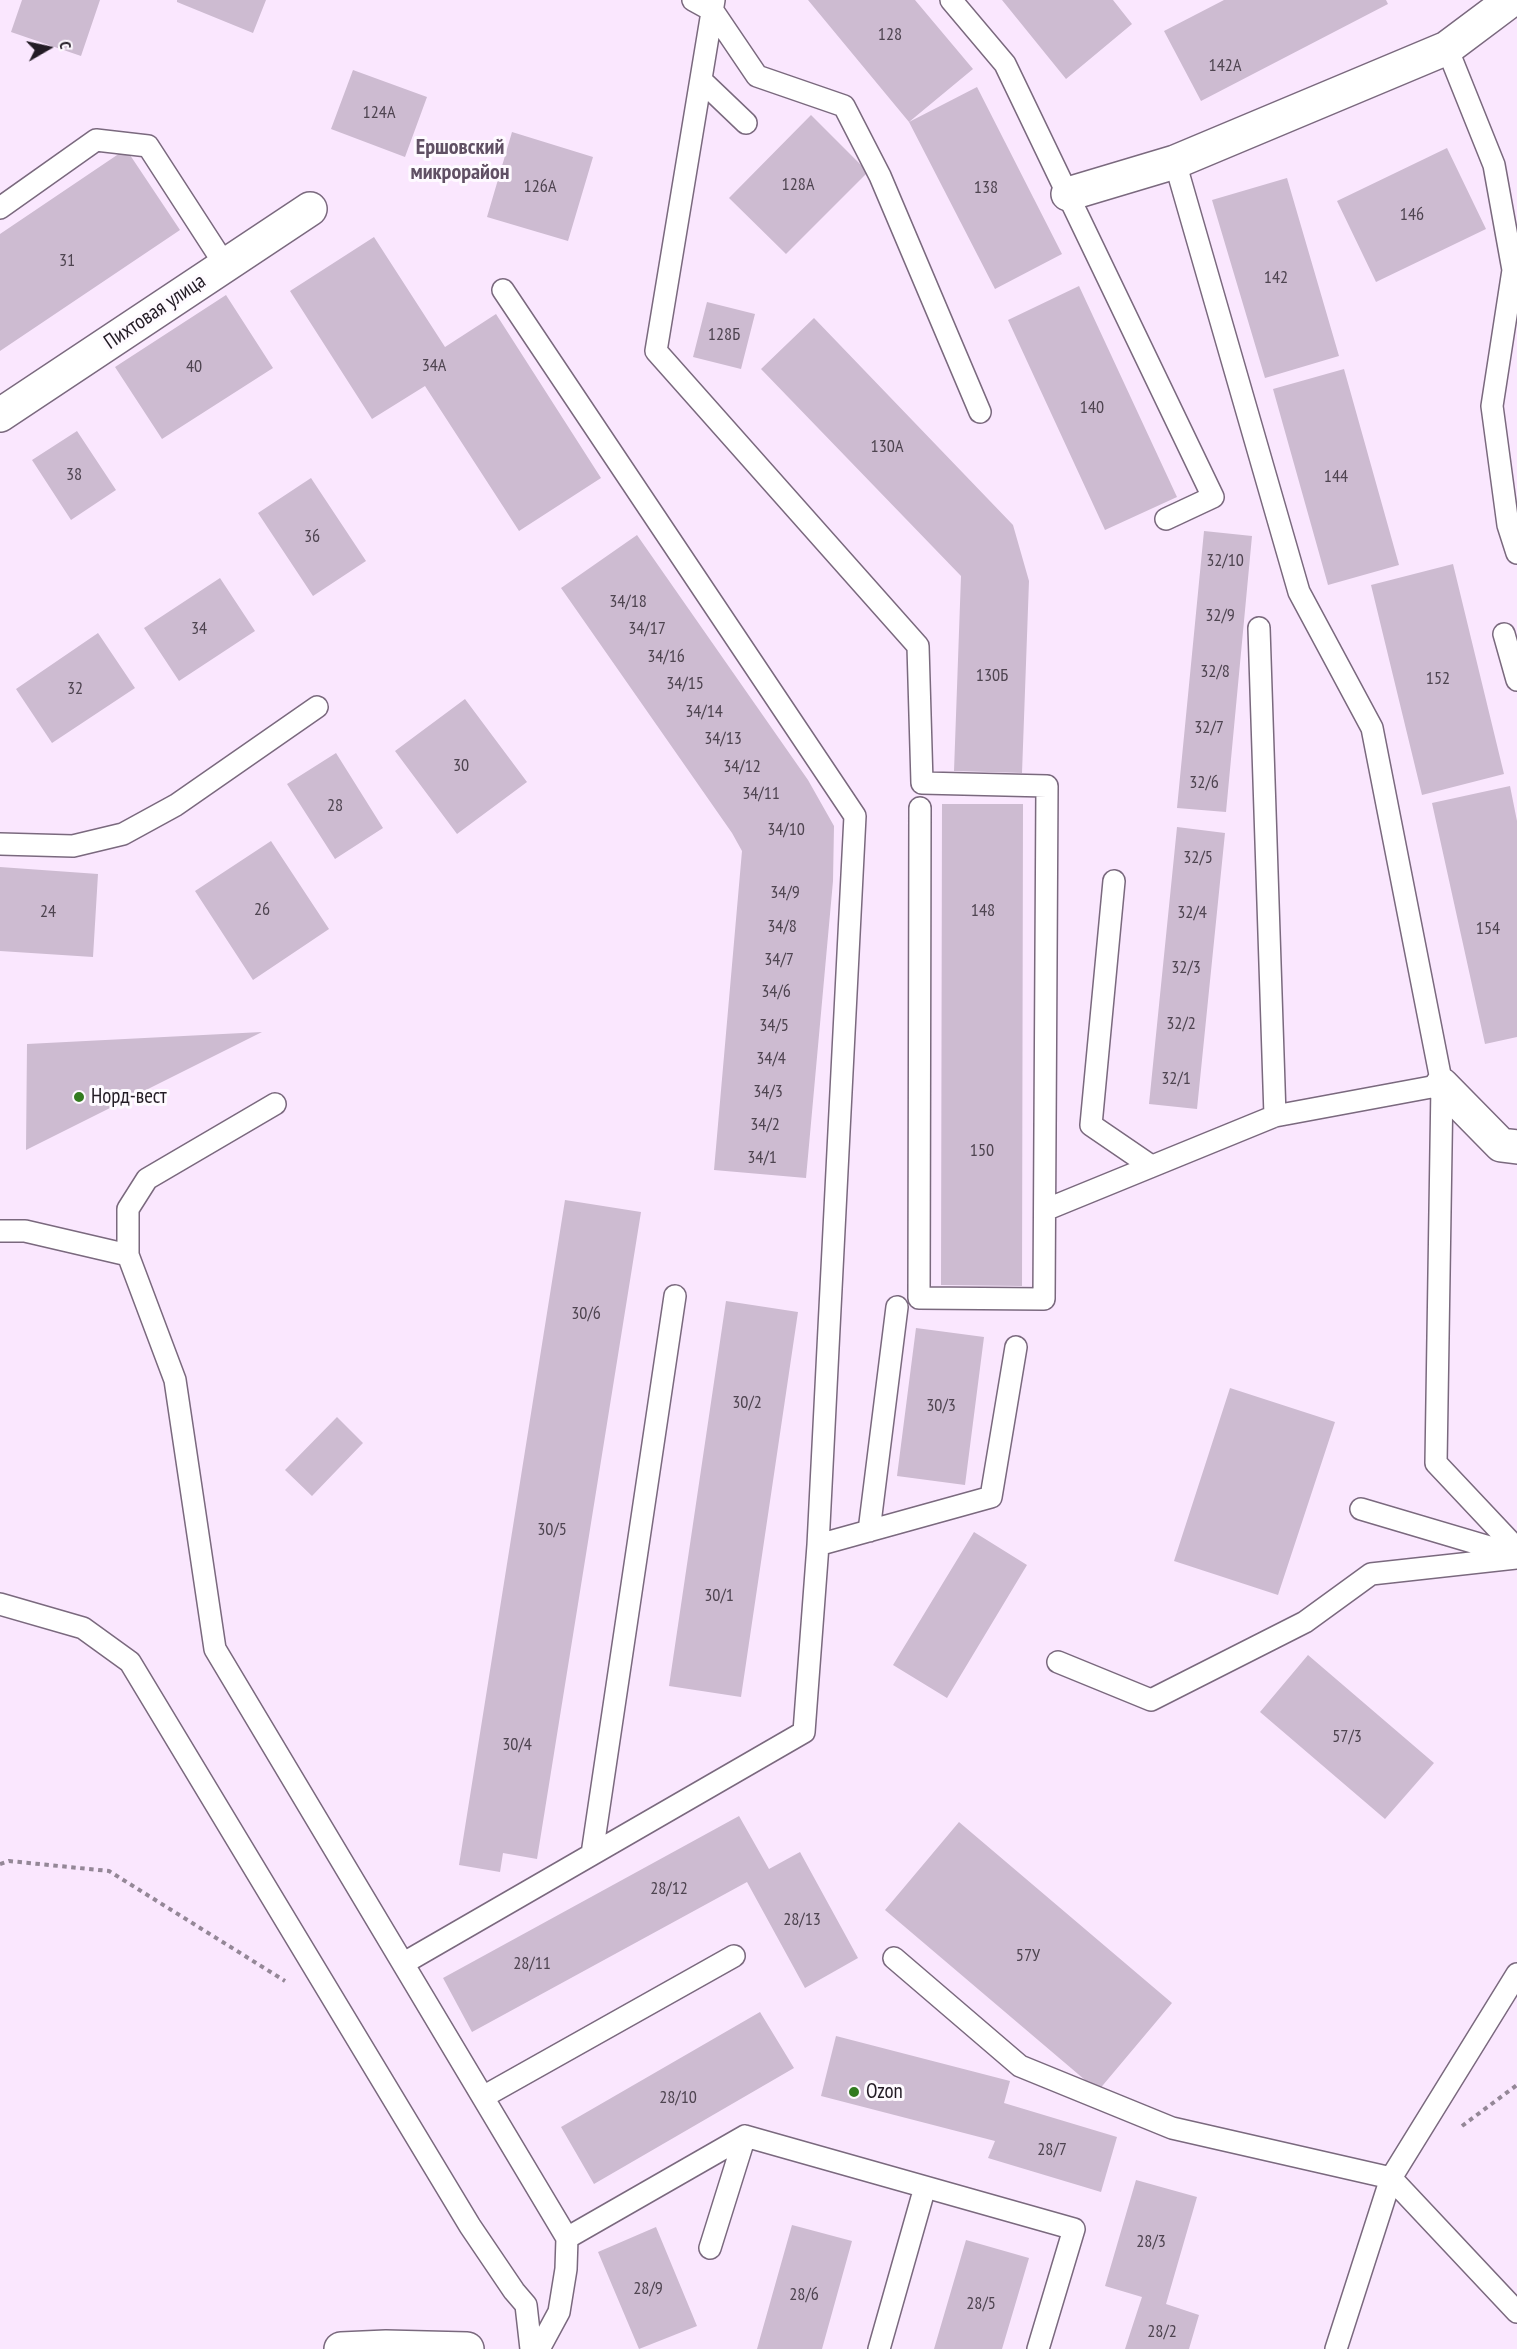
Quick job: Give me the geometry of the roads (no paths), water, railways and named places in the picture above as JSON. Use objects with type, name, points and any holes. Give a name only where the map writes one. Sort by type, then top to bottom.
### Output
[{"type":"street","points":[[1068,194],[1175,162],[1447,48],[1505,2]]},
{"type":"street","name":"Пихтовая улица","points":[[0,415],[309,209]]},
{"type":"street","points":[[1442,1085],[1501,1145],[1517,1147]]},
{"type":"street","points":[[341,2349],[386,2347],[467,2349]]},
{"type":"lane","points":[[693,0],[713,6],[757,76],[844,106],[880,176],[980,412]]},
{"type":"lane","points":[[951,0],[1005,64],[1213,497],[1166,519]]},
{"type":"lane","points":[[713,6],[656,351],[918,646],[922,783],[1047,786],[1044,1299],[919,1298],[920,808]]},
{"type":"lane","points":[[1447,48],[1494,165],[1513,270],[1492,406],[1508,525],[1517,553]]},
{"type":"lane","points":[[701,80],[746,123]]},
{"type":"lane","points":[[0,208],[96,140],[148,146],[225,265]]},
{"type":"lane","points":[[1175,162],[1299,592],[1372,728],[1442,1085],[1436,1463],[1517,1549]]},
{"type":"lane","points":[[404,1963],[804,1732],[818,1545],[855,816],[503,290]]},
{"type":"lane","points":[[1259,628],[1275,1116]]},
{"type":"lane","points":[[1504,634],[1517,680]]},
{"type":"lane","points":[[0,844],[73,846],[123,834],[176,805],[317,707]]},
{"type":"lane","points":[[1114,880],[1091,1125],[1151,1167]]},
{"type":"lane","points":[[1045,1210],[1275,1116],[1442,1085]]},
{"type":"lane","points":[[275,1104],[147,1179],[129,1209],[129,1255],[175,1380],[215,1649],[567,2238],[566,2269],[559,2312],[539,2349]]},
{"type":"lane","points":[[0,1231],[25,1231],[129,1255]]},
{"type":"lane","points":[[592,1854],[675,1296]]},
{"type":"lane","points":[[869,1531],[897,1307]]},
{"type":"lane","points":[[818,1545],[992,1497],[1016,1347]]},
{"type":"lane","points":[[1361,1509],[1517,1556]]},
{"type":"lane","points":[[1058,1662],[1151,1700],[1305,1622],[1371,1574],[1517,1556]]},
{"type":"lane","points":[[0,1604],[83,1628],[130,1662],[470,2226],[526,2305],[531,2349]]},
{"type":"lane","points":[[483,2097],[734,1956]]},
{"type":"lane","points":[[894,1958],[1020,2066],[1172,2128],[1391,2178],[1517,2312]]},
{"type":"lane","points":[[1336,2349],[1391,2178],[1517,1974]]},
{"type":"lane","points":[[567,2238],[745,2136],[1074,2229],[1038,2349]]},
{"type":"lane","points":[[710,2247],[745,2136]]},
{"type":"lane","points":[[879,2349],[925,2187]]},
{"type":"place","name":"Норд-вест","points":[[79,1097]]},
{"type":"place","name":"Ozon","points":[[854,2092]]},
{"type":"district","name":"Ершовский микрорайон","points":[[460,160]]}]
